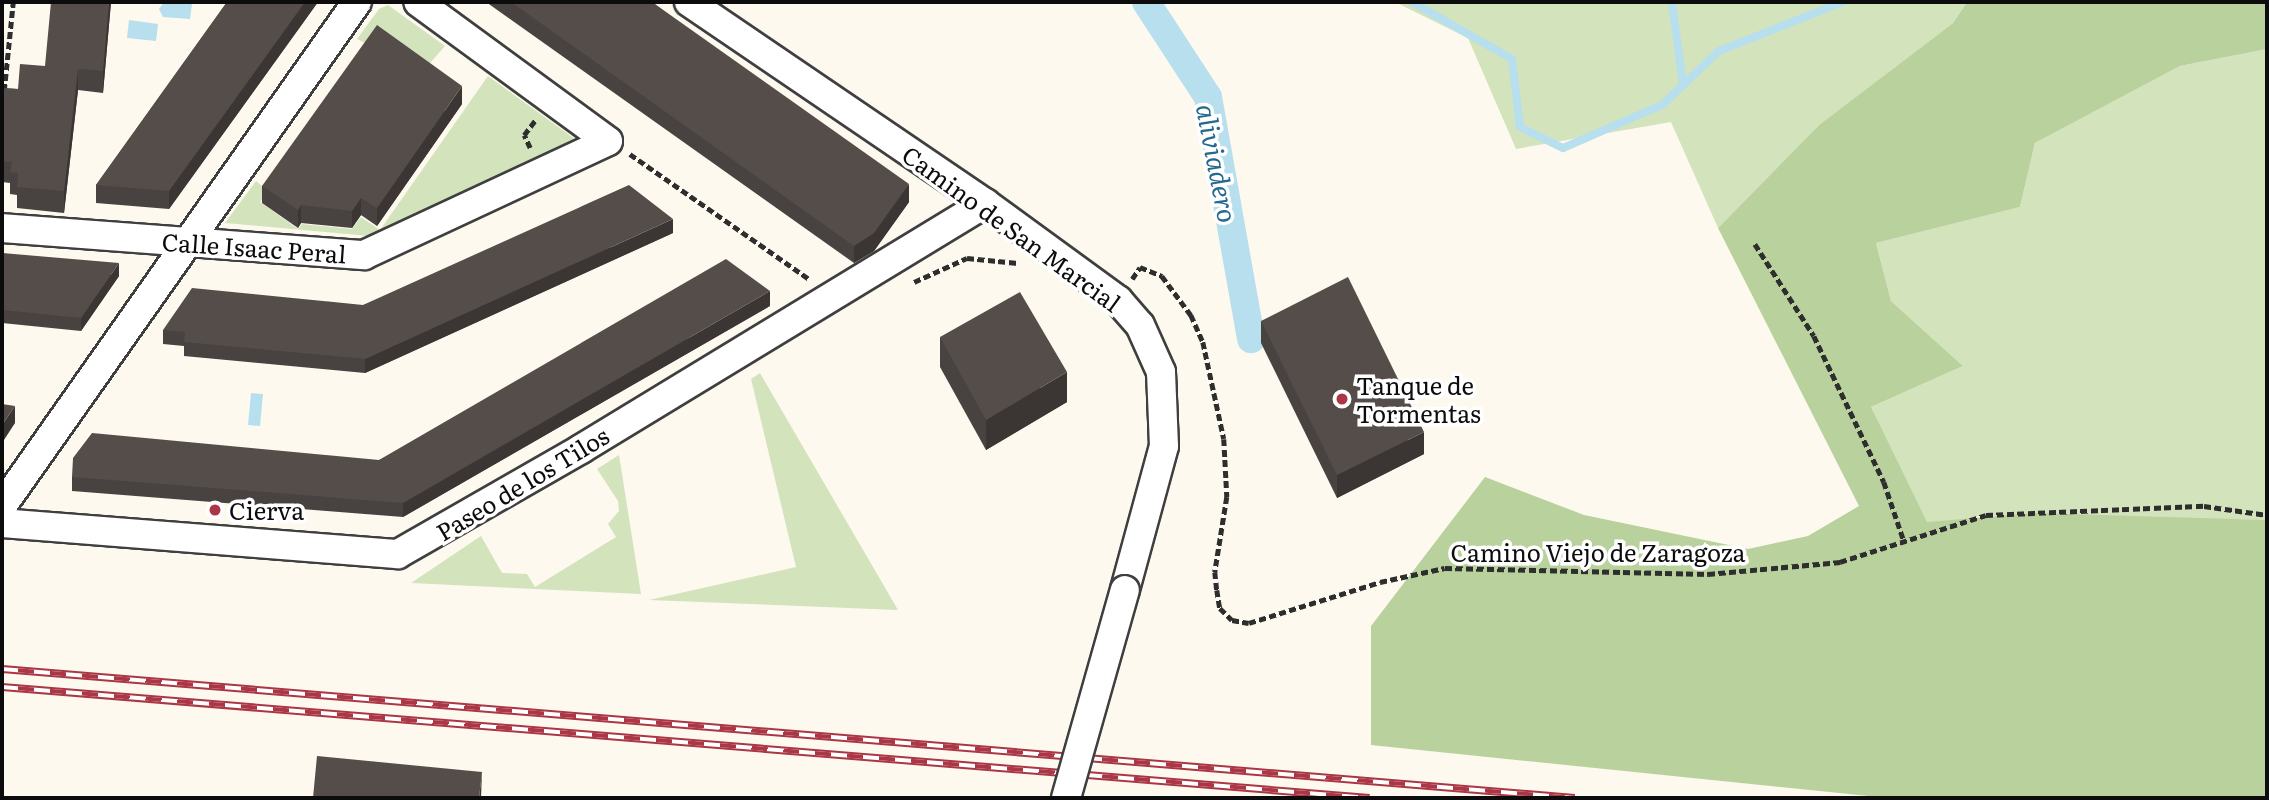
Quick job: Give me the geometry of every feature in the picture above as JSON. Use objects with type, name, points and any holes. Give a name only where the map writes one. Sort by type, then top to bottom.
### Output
[{"type":"street","points":[[2,506],[356,2]]},
{"type":"street","points":[[418,2],[614,144]]},
{"type":"street","name":"Camino de San Marcial","points":[[689,2],[985,203],[1118,300],[1140,325],[1161,372],[1164,446],[1066,798]]},
{"type":"street","name":"Calle Isaac Peral","points":[[2,228],[364,255],[614,144]]},
{"type":"street","name":"Paseo de los Tilos","points":[[2,523],[398,554],[581,449],[985,203]]},
{"type":"path","points":[[3,103],[12,2]]},
{"type":"path","points":[[532,152],[524,135],[542,110]]},
{"type":"path","points":[[614,144],[815,283]]},
{"type":"path","points":[[1755,244],[1814,336],[1884,482],[1904,541]]},
{"type":"path","points":[[904,288],[967,258],[1024,266]]},
{"type":"path","name":"Camino Viejo de Zaragoza","points":[[1118,300],[1140,267],[1162,276],[1191,314],[1203,342],[1224,439],[1227,497],[1214,572],[1220,608],[1232,620],[1249,624],[1270,620],[1380,582],[1445,568],[1708,574],[1840,562],[1986,515],[2204,506],[2267,515]]},
{"type":"green space","points":[[1395,2],[1967,2],[1953,23],[1819,125],[1718,228],[1671,122],[1516,149],[1468,38]]},
{"type":"green space","points":[[1967,2],[2267,2],[2267,49],[2180,66],[2035,143],[2020,207],[1876,243],[1891,301],[1963,366],[1871,407],[1927,522],[2034,513],[2267,520],[2267,798],[1888,798],[1371,745],[1371,626],[1485,477],[1584,515],[1748,549],[1808,536],[1859,506],[1718,228],[1819,125],[1953,23]]},
{"type":"green space","points":[[388,5],[445,46],[423,71],[357,39],[379,9]]},
{"type":"green space","points":[[2267,49],[2267,520],[1978,516],[1931,545],[1871,407],[1963,366],[1891,301],[1876,243],[2020,207],[2035,143],[2180,66]]},
{"type":"green space","points":[[488,76],[575,139],[369,236],[225,223],[256,181],[268,191],[260,202],[298,229],[302,224],[352,229],[361,217],[380,230]]},
{"type":"green space","points":[[760,373],[898,610],[649,600],[796,567],[751,379]]},
{"type":"green space","points":[[619,455],[641,594],[411,583],[481,536],[502,573],[527,574],[535,587],[616,537],[608,524],[619,511],[618,501],[597,469]]},
{"type":"water","points":[[164,2],[192,4],[190,19],[163,17],[159,9]]},
{"type":"water","points":[[129,20],[158,24],[156,41],[127,38]]},
{"type":"water","points":[[251,393],[263,394],[260,426],[248,425]]},
{"type":"building","points":[[51,2],[109,2],[103,71],[78,69],[64,191],[17,187],[18,173],[10,172],[12,162],[2,161],[2,88],[18,89],[20,64],[45,66]]},
{"type":"building","points":[[227,2],[305,2],[169,191],[96,185]]},
{"type":"building","points":[[511,2],[652,2],[909,184],[874,233],[854,246]]},
{"type":"building","points":[[377,25],[462,86],[377,208],[361,198],[352,211],[301,205],[298,210],[262,186]]},
{"type":"building","points":[[629,185],[673,219],[365,359],[184,342],[185,332],[163,330],[192,288],[363,305]]},
{"type":"building","points":[[2,253],[119,263],[81,318],[2,310]]},
{"type":"building","points":[[726,259],[770,291],[403,503],[72,477],[73,458],[92,433],[379,460]]},
{"type":"building","name":"Tanque de Tormentas","points":[[1348,277],[1424,432],[1337,475],[1261,321]]},
{"type":"building","points":[[1020,292],[1067,372],[986,420],[940,337]]},
{"type":"building","points":[[2,404],[15,406],[2,425]]},
{"type":"building","points":[[317,756],[482,772],[479,798],[313,798]]},
{"type":"waterway","name":"aliviadero","points":[[1146,2],[1208,97],[1251,339]]},
{"type":"waterway","points":[[1412,2],[1512,59],[1520,127],[1563,148],[1662,105],[1719,51],[1843,2]]},
{"type":"waterway","points":[[1672,2],[1683,85]]},
{"type":"railway","points":[[2,669],[1575,798]]},
{"type":"railway","points":[[2,687],[1370,798]]},
{"type":"place","name":"Tanque de Tormentas","points":[[1342,399]]},
{"type":"place","name":"Cierva","points":[[215,510]]}]
